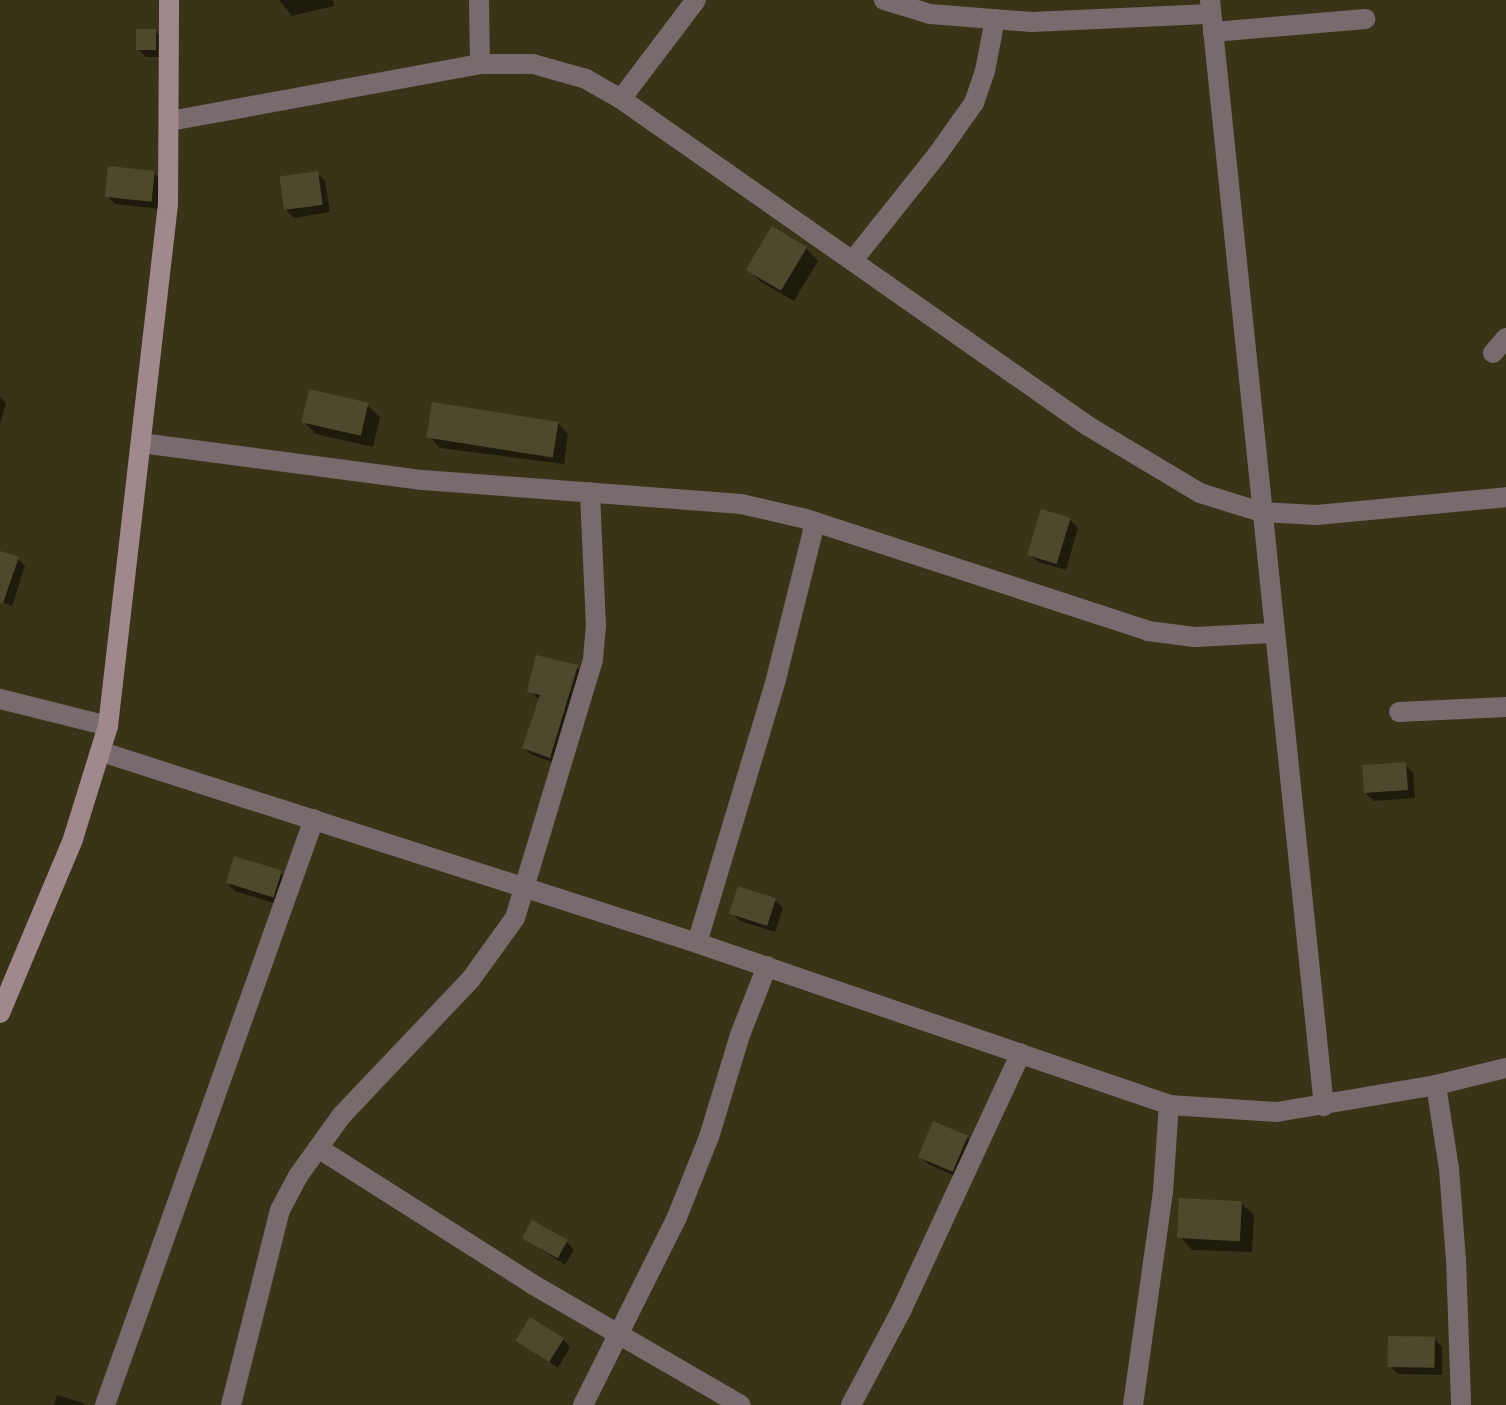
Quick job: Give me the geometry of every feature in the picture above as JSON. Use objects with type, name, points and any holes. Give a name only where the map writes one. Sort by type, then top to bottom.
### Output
[{"type":"main road","points":[[0,1013],[47,905],[102,752],[108,726],[168,204],[169,0]]},
{"type":"street","points":[[479,0],[480,64]]},
{"type":"street","points":[[621,99],[696,0]]},
{"type":"street","points":[[884,0],[930,14],[995,19],[1098,22],[1211,15],[1365,19]]},
{"type":"street","points":[[1211,15],[1324,1106]]},
{"type":"street","points":[[854,259],[974,103],[985,71],[995,19]]},
{"type":"street","points":[[170,121],[480,64],[533,64],[586,79],[621,99],[1154,468],[1200,493],[1261,512],[1317,515],[1506,497]]},
{"type":"street","points":[[141,443],[423,480],[741,504],[815,522],[1148,631],[1195,637],[1274,633]]},
{"type":"street","points":[[231,1405],[280,1210],[298,1176],[342,1115],[494,950],[515,918],[593,659],[596,626],[590,492]]},
{"type":"street","points":[[697,943],[776,679],[815,522]]},
{"type":"street","points":[[0,699],[108,726]]},
{"type":"street","points":[[1399,712],[1506,707]]},
{"type":"street","points":[[102,752],[767,966],[1021,1053],[1092,1081],[1169,1105],[1240,1113],[1324,1106],[1506,1068]]},
{"type":"street","points":[[105,1405],[314,819]]},
{"type":"street","points":[[583,1405],[688,1191],[767,966]]},
{"type":"street","points":[[851,1405],[902,1309],[1021,1053]]},
{"type":"street","points":[[1436,1085],[1449,1169],[1456,1259],[1461,1405]]},
{"type":"street","points":[[1133,1405],[1163,1192],[1169,1105]]},
{"type":"street","points":[[318,1148],[617,1334],[741,1405]]},
{"type":"building","points":[[136,29],[156,29],[156,50],[136,50]]},
{"type":"building","points":[[108,166],[155,171],[152,202],[105,197]]},
{"type":"building","points":[[318,171],[323,205],[284,210],[279,176]]},
{"type":"building","points":[[772,226],[807,247],[781,291],[746,270]]},
{"type":"building","points":[[309,389],[368,403],[361,436],[301,422]]},
{"type":"building","points":[[432,402],[558,422],[553,458],[426,438]]},
{"type":"building","points":[[1041,509],[1071,518],[1057,564],[1027,555]]},
{"type":"building","points":[[0,551],[19,557],[3,603],[0,603]]},
{"type":"building","points":[[536,655],[578,665],[550,758],[522,748],[540,695],[527,692]]},
{"type":"building","points":[[1406,762],[1408,790],[1364,793],[1362,765]]},
{"type":"building","points":[[234,856],[282,871],[274,897],[226,883]]},
{"type":"building","points":[[738,886],[776,898],[767,926],[729,914]]},
{"type":"building","points":[[933,1121],[968,1136],[953,1172],[918,1157]]},
{"type":"building","points":[[1179,1198],[1242,1201],[1240,1241],[1177,1238]]},
{"type":"building","points":[[532,1220],[568,1240],[558,1258],[522,1238]]},
{"type":"building","points":[[530,1317],[564,1338],[549,1362],[515,1341]]},
{"type":"building","points":[[1388,1336],[1435,1337],[1434,1368],[1387,1367]]}]
